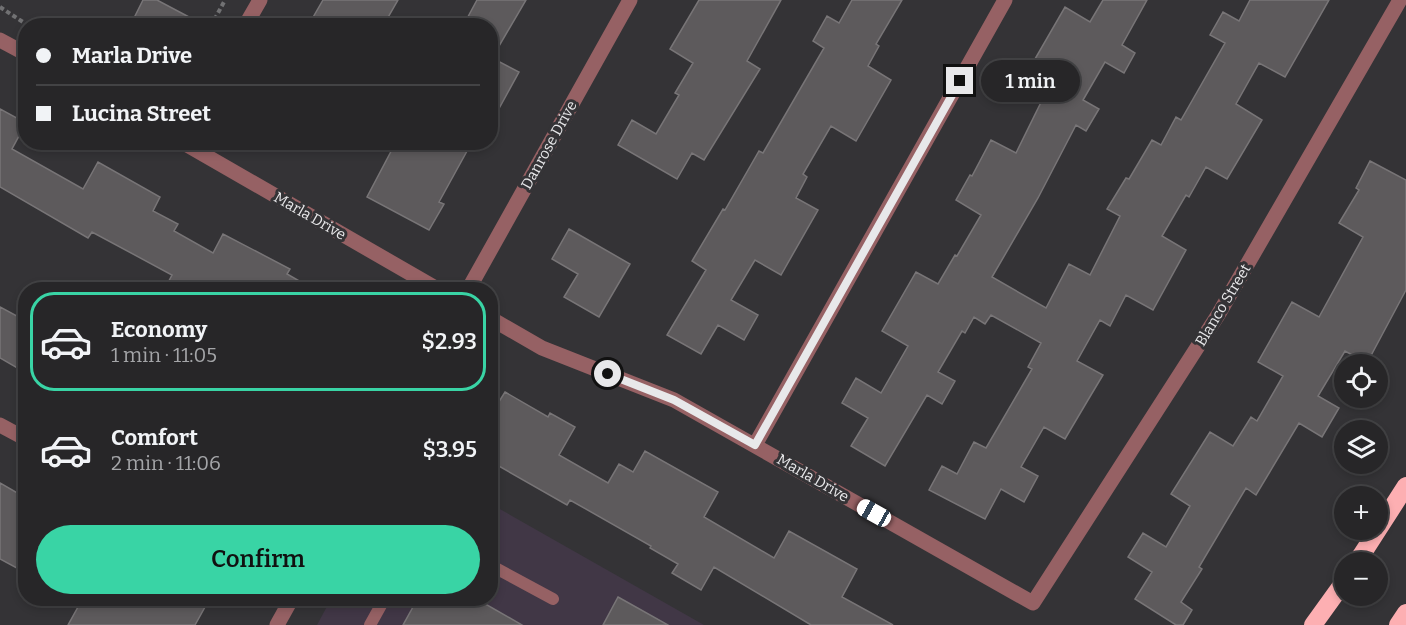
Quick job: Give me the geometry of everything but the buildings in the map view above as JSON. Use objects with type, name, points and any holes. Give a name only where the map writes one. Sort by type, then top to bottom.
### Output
[{"type":"highway","points":[[1363,552],[1406,486]]},
{"type":"highway","points":[[1313,625],[1334,596]]},
{"type":"highway","points":[[1398,625],[1406,613]]},
{"type":"street","points":[[250,18],[260,0]]},
{"type":"street","name":"Danrose Drive","points":[[472,282],[630,0]]},
{"type":"street","points":[[755,445],[1005,0]]},
{"type":"street","name":"Blanco Street","points":[[1033,603],[1218,315],[1400,0]]},
{"type":"street","points":[[0,40],[18,50]]},
{"type":"street","name":"Marla Drive","points":[[196,150],[425,282]]},
{"type":"street","name":"Marla Drive","points":[[498,323],[542,348],[674,400],[1033,603]]},
{"type":"street","points":[[0,425],[18,435]]},
{"type":"street","points":[[277,625],[288,606]]},
{"type":"lane","points":[[498,569],[552,599]]},
{"type":"lane","points":[[370,625],[381,606]]},
{"type":"path","points":[[215,18],[225,0]]},
{"type":"path","points":[[0,7],[18,19]]},
{"type":"shaded area","points":[[498,508],[704,625],[317,625],[327,606],[498,606]]},
{"type":"route","points":[[608,374],[674,400],[755,445],[960,81]]}]
